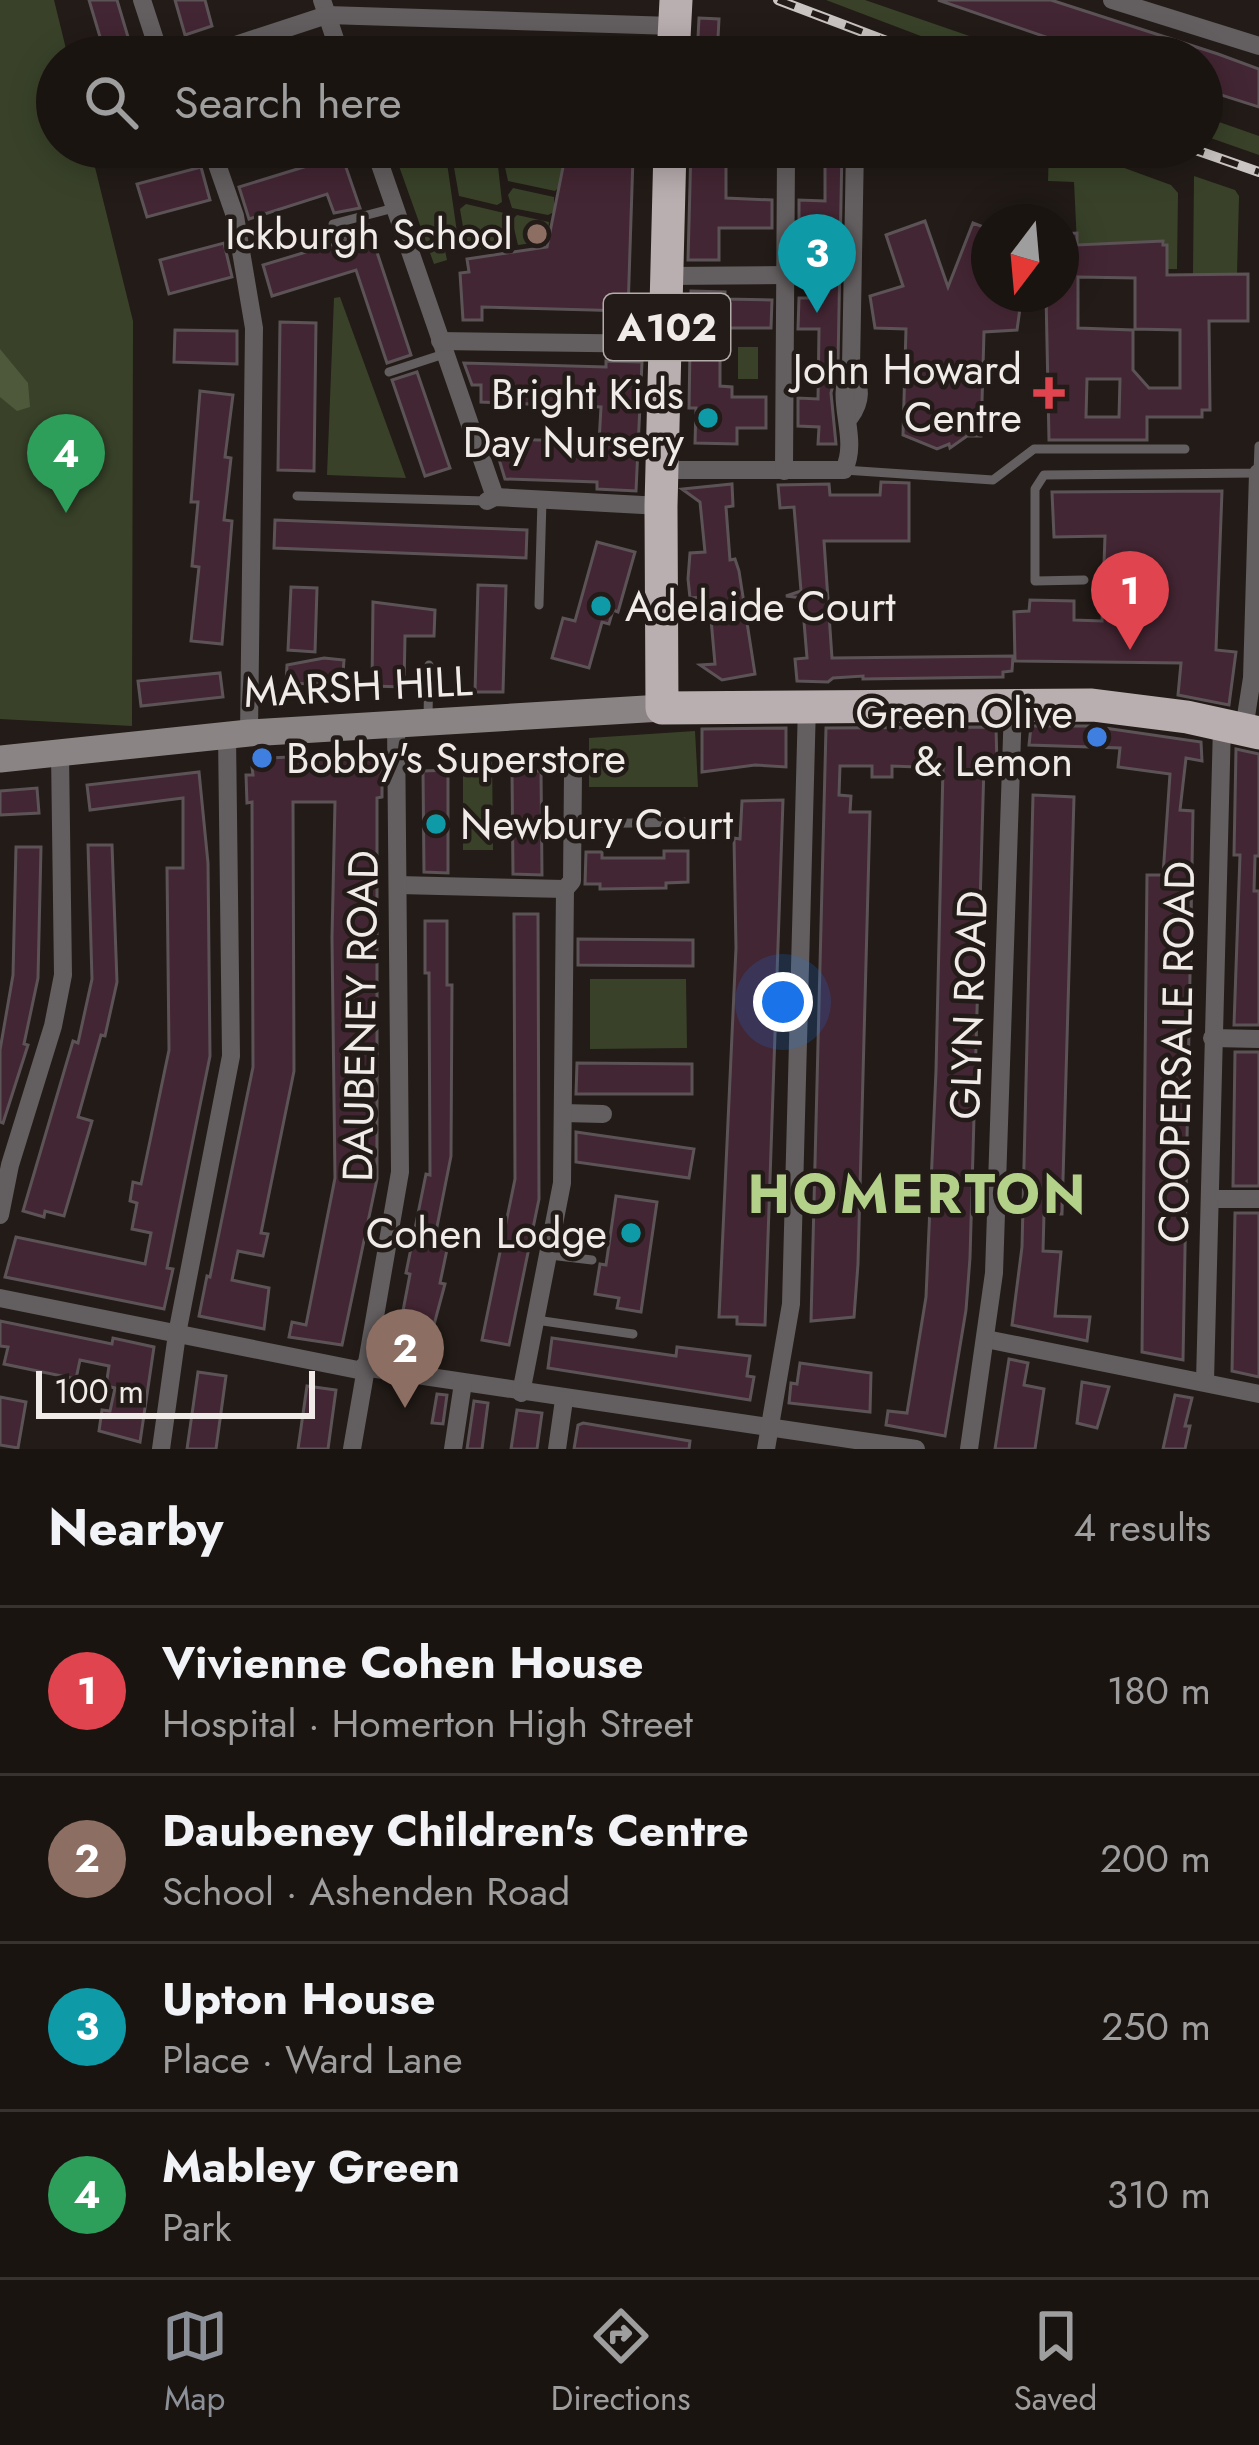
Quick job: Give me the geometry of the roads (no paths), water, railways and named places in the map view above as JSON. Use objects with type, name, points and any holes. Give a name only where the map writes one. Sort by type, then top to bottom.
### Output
[{"type":"highway","name":"A102","points":[[662,709],[661,506],[670,168]]},
{"type":"highway","points":[[662,709],[1092,705],[1242,729]]},
{"type":"main road","name":"MARSH HILL","points":[[0,759],[238,734],[662,709]]},
{"type":"street","points":[[142,0],[154,36]]},
{"type":"street","points":[[1112,0],[1259,46]]},
{"type":"street","points":[[253,36],[324,8],[674,28]]},
{"type":"street","points":[[161,1449],[177,1334],[231,1057],[254,328],[235,216],[218,168]]},
{"type":"street","points":[[381,168],[491,499],[661,506]]},
{"type":"street","points":[[784,471],[786,168]]},
{"type":"street","points":[[662,470],[784,471],[846,466],[850,417],[858,406],[858,380],[851,367],[855,168]]},
{"type":"street","points":[[668,276],[785,275]]},
{"type":"street","points":[[442,348],[667,344]]},
{"type":"street","name":"COOPERSALE ROAD","points":[[1205,1381],[1212,1038],[1242,729],[1252,678],[1258,473]]},
{"type":"street","points":[[766,1449],[791,1304],[807,705]]},
{"type":"street","name":"GLYN ROAD","points":[[969,1449],[986,1339],[997,1206],[1013,706]]},
{"type":"street","name":"DAUBENEY ROAD","points":[[352,1449],[400,1172],[396,723]]},
{"type":"street","points":[[0,1214],[63,975],[60,753]]},
{"type":"street","points":[[521,1393],[562,1183],[565,889],[572,881],[573,772]]},
{"type":"street","points":[[398,885],[565,889]]},
{"type":"street","points":[[1212,1038],[1259,1039]]},
{"type":"street","points":[[563,1113],[603,1114]]},
{"type":"street","points":[[1210,1199],[1259,1199]]},
{"type":"street","points":[[0,1298],[363,1369],[916,1449]]},
{"type":"street","points":[[986,1339],[1259,1394]]},
{"type":"street","points":[[453,1449],[463,1383]]},
{"type":"street","points":[[557,1449],[564,1400]]},
{"type":"lane","points":[[332,224],[394,208]]},
{"type":"lane","points":[[389,372],[442,348]]},
{"type":"lane","points":[[1084,580],[1035,581],[1035,489],[1045,475],[1258,473],[1259,446]]},
{"type":"lane","points":[[846,466],[993,479],[1034,449],[1185,449]]},
{"type":"lane","points":[[297,496],[491,499]]},
{"type":"lane","points":[[539,605],[542,500]]},
{"type":"lane","points":[[428,722],[429,664]]},
{"type":"lane","points":[[572,824],[694,822]]},
{"type":"lane","points":[[550,1255],[592,1260]]},
{"type":"lane","points":[[536,1320],[633,1334]]},
{"type":"railway","points":[[778,0],[873,36]]},
{"type":"railway","points":[[1223,160],[1259,172]]},
{"type":"place","name":"Ickburgh School","points":[[537,234]]},
{"type":"place","name":"Upton House","points":[[817,313]]},
{"type":"place","name":"John Howard Centre","points":[[1049,393]]},
{"type":"place","name":"Bright Kids Day Nursery","points":[[708,418]]},
{"type":"place","name":"Mabley Green","points":[[66,513]]},
{"type":"place","name":"Adelaide Court","points":[[601,606]]},
{"type":"place","name":"Vivienne Cohen House","points":[[1130,650]]},
{"type":"place","name":"Green Olive & Lemon","points":[[1097,737]]},
{"type":"place","name":"Bobby's Superstore","points":[[262,758]]},
{"type":"place","name":"Newbury Court","points":[[436,824]]},
{"type":"place","name":"Cohen Lodge","points":[[631,1233]]},
{"type":"place","name":"Daubeney Children's Centre","points":[[405,1408]]},
{"type":"district","name":"HOMERTON","points":[[918,1194]]}]
